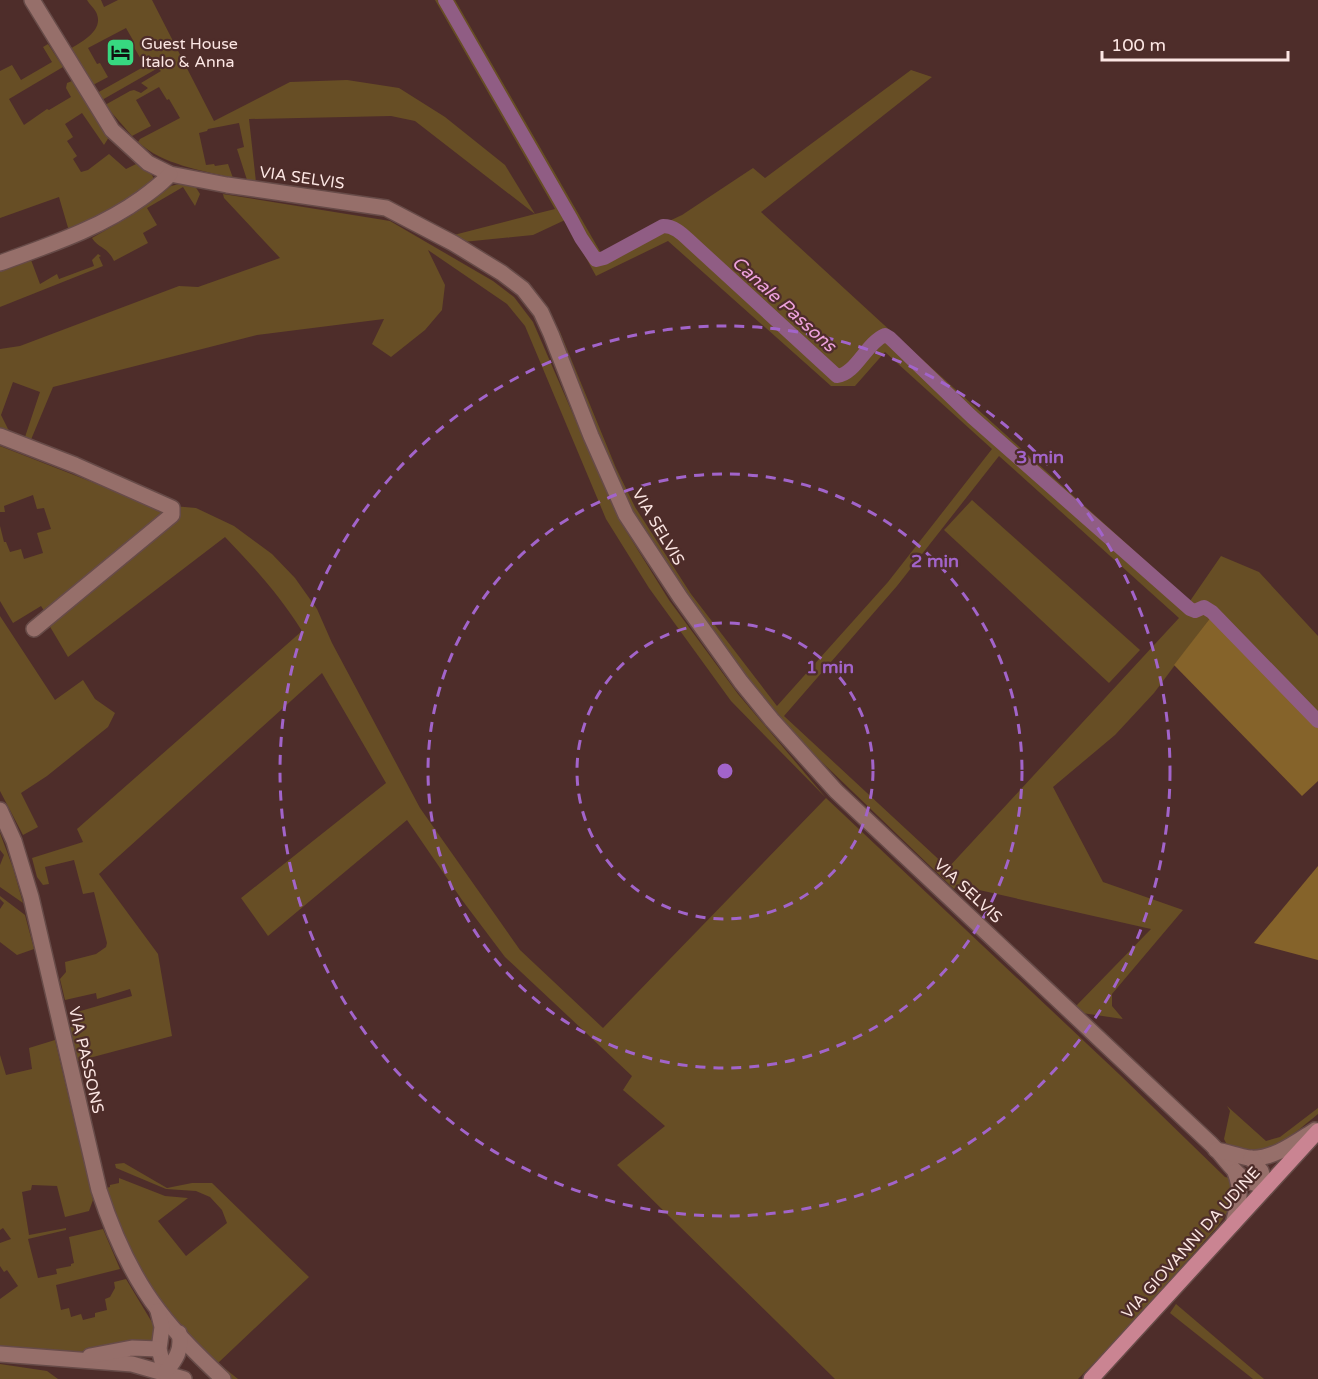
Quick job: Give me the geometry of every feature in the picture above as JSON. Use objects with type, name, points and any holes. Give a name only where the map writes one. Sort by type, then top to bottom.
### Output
[{"type":"main road","name":"VIA GIOVANNI DA UDINE","points":[[1091,1379],[1318,1130]]},
{"type":"street","name":"VIA SELVIS","points":[[32,0],[112,130],[148,163],[170,174],[299,197],[386,208],[453,243],[502,273],[523,289],[541,312],[626,515],[680,597],[741,682],[836,790],[1216,1149],[1235,1172],[1245,1181],[1266,1187]]},
{"type":"street","points":[[0,263],[84,232],[129,207],[163,182],[170,174]]},
{"type":"street","points":[[0,436],[75,465],[172,508],[172,515],[34,629]]},
{"type":"street","name":"VIA PASSONS","points":[[0,810],[14,841],[31,897],[99,1190],[113,1232],[133,1271],[158,1311],[223,1379]]},
{"type":"street","name":"VIA SELVIS","points":[[1216,1149],[1251,1158],[1284,1149],[1318,1130]]},
{"type":"street","points":[[1251,1158],[1261,1171],[1266,1187]]},
{"type":"street","points":[[1233,1224],[1240,1185],[1235,1172]]},
{"type":"street","name":"VIA PASSONS","points":[[158,1311],[162,1327],[159,1348],[165,1373]]},
{"type":"street","points":[[165,1373],[177,1357],[181,1343],[178,1333]]},
{"type":"street","points":[[78,1359],[132,1348],[159,1348]]},
{"type":"street","points":[[0,1354],[132,1364],[184,1379]]},
{"type":"shaded area","points":[[87,0],[101,0],[104,7],[118,0],[152,0],[214,121],[290,82],[347,80],[399,88],[445,117],[505,165],[535,214],[415,121],[391,116],[249,119],[256,182],[247,180],[237,149],[244,147],[239,123],[199,133],[206,165],[228,164],[233,178],[183,166],[159,156],[138,142],[180,118],[159,87],[136,100],[151,126],[132,136],[105,105],[130,91],[141,93],[148,88],[141,83],[161,71],[158,68],[102,100],[97,93],[145,66],[126,28],[88,48],[108,77],[93,85],[70,49],[95,30],[98,18]]},
{"type":"shaded area","points":[[435,0],[455,0],[601,253],[682,215],[753,168],[765,178],[911,70],[932,77],[761,212],[1190,601],[1221,556],[1259,572],[1318,636],[1318,726],[1211,617],[1154,693],[1115,735],[1053,787],[1103,882],[1183,910],[1112,994],[1112,1006],[1123,1019],[1082,1013],[1076,1006],[1151,929],[957,885],[954,889],[802,743],[714,636],[627,506],[543,308],[560,332],[616,468],[635,507],[691,594],[777,706],[888,582],[992,449],[885,352],[855,386],[831,386],[668,241],[596,276],[565,220],[533,235],[463,242],[450,236],[555,209]],"holes":[[[999,456],[1179,618],[948,868],[784,716],[897,586]]]},
{"type":"shaded area","points":[[48,44],[63,67],[9,99],[24,125],[47,109],[71,97],[66,88],[67,83],[72,81],[109,137],[104,145],[82,113],[65,124],[73,137],[67,141],[77,156],[73,159],[81,172],[88,170],[109,154],[126,169],[138,163],[154,179],[125,201],[69,231],[59,197],[0,218],[0,71],[12,65],[21,80],[52,62],[43,47]]},
{"type":"shaded area","points":[[179,184],[195,186],[200,194],[195,206],[183,187],[147,208],[157,225],[143,233],[148,243],[114,261],[109,253],[92,238],[132,215],[171,186]]},
{"type":"shaded area","points":[[223,194],[390,221],[493,281],[514,297],[533,322],[618,518],[669,600],[738,694],[826,798],[731,701],[649,588],[606,519],[525,326],[507,304],[428,250],[445,285],[442,310],[425,330],[391,357],[372,344],[384,319],[257,335],[53,387],[30,442],[24,440],[40,392],[13,382],[1,415],[10,433],[0,429],[0,349],[20,346],[179,286],[198,287],[280,258],[224,198]]},
{"type":"shaded area","points":[[98,254],[101,256],[99,257],[103,266],[0,307],[0,272],[31,260],[40,284],[57,274],[59,279],[94,266],[92,260]]},
{"type":"shaded area","points":[[0,446],[166,511],[45,612],[41,606],[13,623],[0,601],[0,526],[4,542],[10,552],[21,549],[24,559],[43,553],[37,533],[51,529],[44,508],[37,509],[33,495],[4,506],[5,512],[0,512]]},
{"type":"shaded area","points":[[972,500],[1140,650],[1109,683],[944,530]]},
{"type":"shaded area","points":[[173,506],[196,508],[234,526],[272,554],[295,578],[317,609],[332,643],[420,808],[520,950],[603,1028],[826,798],[1225,1177],[1234,1179],[1232,1205],[1218,1226],[1112,1345],[1078,1379],[835,1379],[617,1165],[665,1126],[623,1090],[632,1076],[505,957],[462,900],[407,820],[268,936],[241,898],[386,783],[322,673],[99,874],[158,954],[172,1036],[78,1061],[70,1027],[79,1021],[77,1012],[132,996],[130,989],[97,999],[96,993],[65,1000],[60,979],[66,972],[65,962],[96,954],[106,947],[107,943],[94,892],[83,894],[74,860],[45,867],[49,884],[43,885],[37,877],[32,858],[83,842],[77,829],[302,631],[266,582],[225,537],[68,657],[49,625]]},
{"type":"shaded area","points":[[0,616],[55,700],[83,680],[95,699],[115,713],[108,727],[47,776],[21,793],[38,827],[23,835],[0,791]]},
{"type":"shaded area","points":[[1211,617],[1318,726],[1318,781],[1302,796],[1174,665]]},
{"type":"shaded area","points":[[0,833],[23,903],[0,887],[0,865],[4,855],[0,850]]},
{"type":"shaded area","points":[[1318,866],[1318,960],[1254,943]]},
{"type":"shaded area","points":[[0,896],[25,915],[34,949],[17,955],[0,942],[0,909],[4,903]]},
{"type":"shaded area","points":[[55,1040],[93,1200],[89,1211],[65,1217],[57,1186],[32,1185],[31,1190],[22,1192],[29,1235],[66,1228],[66,1230],[28,1239],[38,1278],[57,1274],[56,1269],[71,1266],[74,1263],[69,1237],[103,1229],[120,1269],[56,1285],[61,1310],[69,1308],[71,1317],[81,1314],[83,1320],[95,1317],[95,1313],[107,1310],[105,1299],[110,1297],[115,1288],[114,1282],[126,1279],[153,1324],[156,1325],[154,1338],[145,1345],[105,1345],[81,1352],[0,1350],[0,1299],[18,1286],[7,1270],[4,1272],[0,1266],[0,1243],[11,1239],[3,1228],[0,1230],[0,1055],[6,1075],[32,1069],[29,1048]]},
{"type":"shaded area","points":[[1227,1106],[1266,1141],[1280,1137],[1318,1108],[1318,1114],[1286,1139],[1264,1150],[1252,1151],[1226,1143],[1224,1139],[1230,1111]]},
{"type":"shaded area","points":[[124,1163],[167,1188],[192,1183],[212,1183],[309,1277],[218,1363],[238,1379],[230,1379],[197,1348],[173,1321],[149,1285],[129,1248],[106,1188],[119,1183],[119,1178],[165,1196],[188,1198],[158,1221],[186,1256],[227,1223],[222,1210],[210,1197],[196,1191],[166,1189],[116,1168],[115,1164]]},
{"type":"shaded area","points":[[1176,1304],[1264,1379],[1253,1379],[1170,1313]]},
{"type":"shaded area","points":[[0,1364],[47,1371],[58,1379],[0,1379]]},
{"type":"waterway","name":"Canale Passons","points":[[445,0],[581,238],[596,260],[604,258],[663,226],[668,226],[683,235],[837,376],[850,370],[878,339],[885,335],[890,338],[972,417],[1190,609],[1195,611],[1204,607],[1212,612],[1318,721]]},
{"type":"place","name":"Guest House Italo & Anna","points":[[120,53]]}]
